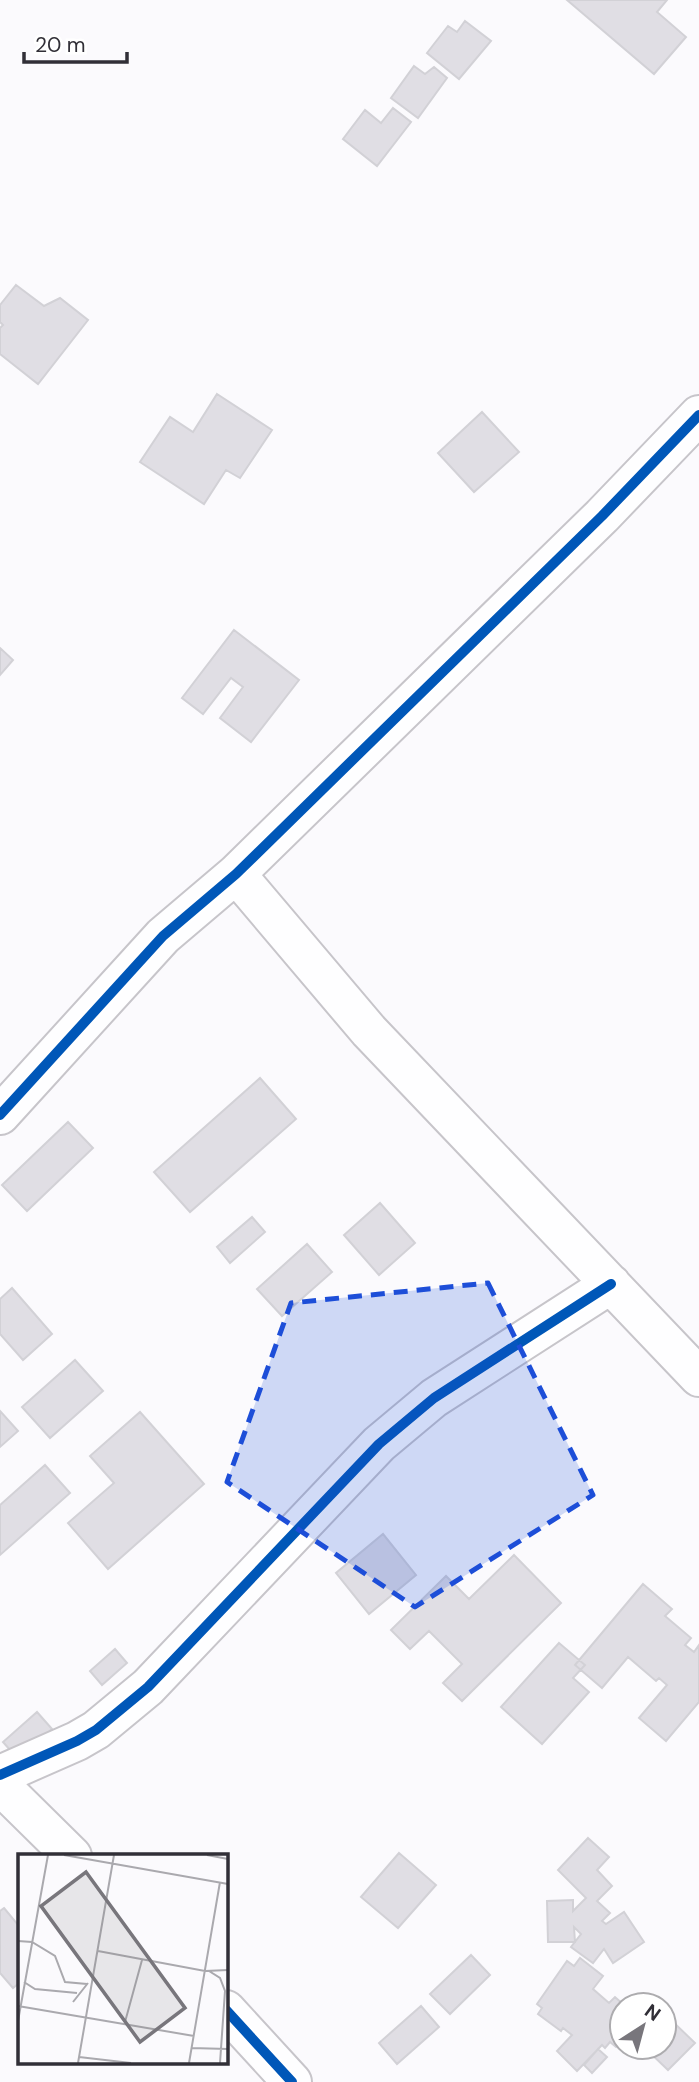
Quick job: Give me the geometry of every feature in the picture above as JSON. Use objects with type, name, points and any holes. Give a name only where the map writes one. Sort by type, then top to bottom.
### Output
[{"type":"street","points":[[0,1115],[15,1088],[163,936],[236,874],[602,516],[699,415]]},
{"type":"street","points":[[236,874],[369,1031],[699,1377]]},
{"type":"street","points":[[0,1775],[96,1730],[148,1687],[379,1444],[434,1398],[611,1284]]},
{"type":"street","points":[[0,1785],[70,1854]]},
{"type":"street","points":[[228,2012],[292,2082]]},
{"type":"highlighted area","points":[[488,1283],[593,1495],[415,1607],[227,1482],[291,1303]]},
{"type":"building","points":[[567,0],[667,0],[657,12],[686,37],[654,74]]},
{"type":"building","points":[[465,21],[491,41],[459,79],[427,53],[448,26],[457,32]]},
{"type":"building","points":[[414,66],[425,74],[434,67],[447,78],[418,118],[391,98]]},
{"type":"building","points":[[393,108],[411,122],[377,166],[343,139],[365,110],[381,123]]},
{"type":"building","points":[[16,285],[44,306],[60,298],[88,320],[38,384],[0,354],[0,328],[3,325],[0,322],[0,305]]},
{"type":"building","points":[[217,394],[272,430],[240,478],[226,470],[204,504],[140,462],[170,417],[193,432]]},
{"type":"building","points":[[482,412],[519,452],[474,492],[438,453]]},
{"type":"building","points":[[234,630],[299,680],[251,742],[220,718],[243,687],[231,678],[203,714],[182,698]]},
{"type":"building","points":[[0,648],[13,660],[0,675]]},
{"type":"building","points":[[260,1078],[296,1119],[190,1212],[154,1172]]},
{"type":"building","points":[[68,1122],[93,1148],[27,1211],[2,1185]]},
{"type":"building","points":[[380,1203],[415,1243],[379,1275],[344,1235]]},
{"type":"building","points":[[252,1217],[265,1232],[230,1263],[217,1247]]},
{"type":"building","points":[[307,1244],[332,1272],[282,1316],[257,1289]]},
{"type":"building","points":[[12,1288],[52,1334],[23,1360],[0,1334],[0,1299]]},
{"type":"building","points":[[75,1360],[103,1391],[50,1438],[22,1407]]},
{"type":"building","points":[[0,1411],[18,1431],[0,1447]]},
{"type":"building","points":[[140,1412],[204,1484],[108,1569],[68,1523],[114,1483],[90,1456]]},
{"type":"building","points":[[45,1465],[70,1493],[0,1555],[0,1505]]},
{"type":"building","points":[[383,1534],[416,1575],[369,1614],[336,1573]]},
{"type":"building","points":[[514,1555],[561,1603],[462,1701],[443,1683],[462,1664],[429,1631],[410,1649],[391,1630],[446,1576],[469,1599]]},
{"type":"building","points":[[643,1584],[672,1609],[665,1616],[691,1638],[685,1645],[694,1652],[699,1645],[699,1702],[666,1741],[639,1718],[667,1685],[659,1678],[656,1681],[628,1657],[602,1688],[575,1665]]},
{"type":"building","points":[[559,1643],[585,1665],[573,1678],[589,1692],[542,1744],[501,1707]]},
{"type":"building","points":[[115,1649],[127,1663],[102,1685],[90,1671]]},
{"type":"building","points":[[37,1712],[52,1729],[18,1759],[3,1742]]},
{"type":"building","points":[[588,1838],[609,1857],[597,1870],[612,1886],[597,1901],[610,1913],[602,1921],[606,1924],[624,1912],[644,1942],[613,1963],[604,1949],[593,1963],[571,1947],[575,1942],[548,1942],[547,1901],[573,1900],[573,1911],[586,1898],[558,1870]],"holes":[[[574,1927],[581,1934],[575,1942]]]},
{"type":"building","points":[[399,1853],[436,1885],[398,1928],[361,1897]]},
{"type":"building","points":[[4,1908],[18,1925],[18,1984],[13,1988],[0,1973],[0,1911]]},
{"type":"building","points":[[471,1955],[490,1975],[450,2014],[430,1994]]},
{"type":"building","points":[[580,1958],[603,1976],[593,1989],[608,2002],[608,2044],[605,2048],[602,2045],[577,2071],[557,2051],[572,2035],[563,2028],[561,2031],[538,2014],[542,2008],[537,2004],[567,1961],[574,1966]]},
{"type":"building","points":[[421,2006],[439,2027],[397,2064],[379,2043]]},
{"type":"building","points":[[678,2027],[695,2043],[678,2060]]},
{"type":"building","points":[[598,2049],[607,2057],[592,2073],[584,2065]]},
{"type":"building","points":[[659,2061],[677,2061],[668,2070]]},
{"type":"cycle path","points":[[0,1115],[163,936],[236,874],[602,516],[699,415]]},
{"type":"cycle path","points":[[0,1775],[96,1730],[148,1687],[379,1444],[434,1398],[611,1284]]},
{"type":"cycle path","points":[[228,2012],[292,2082]]}]
